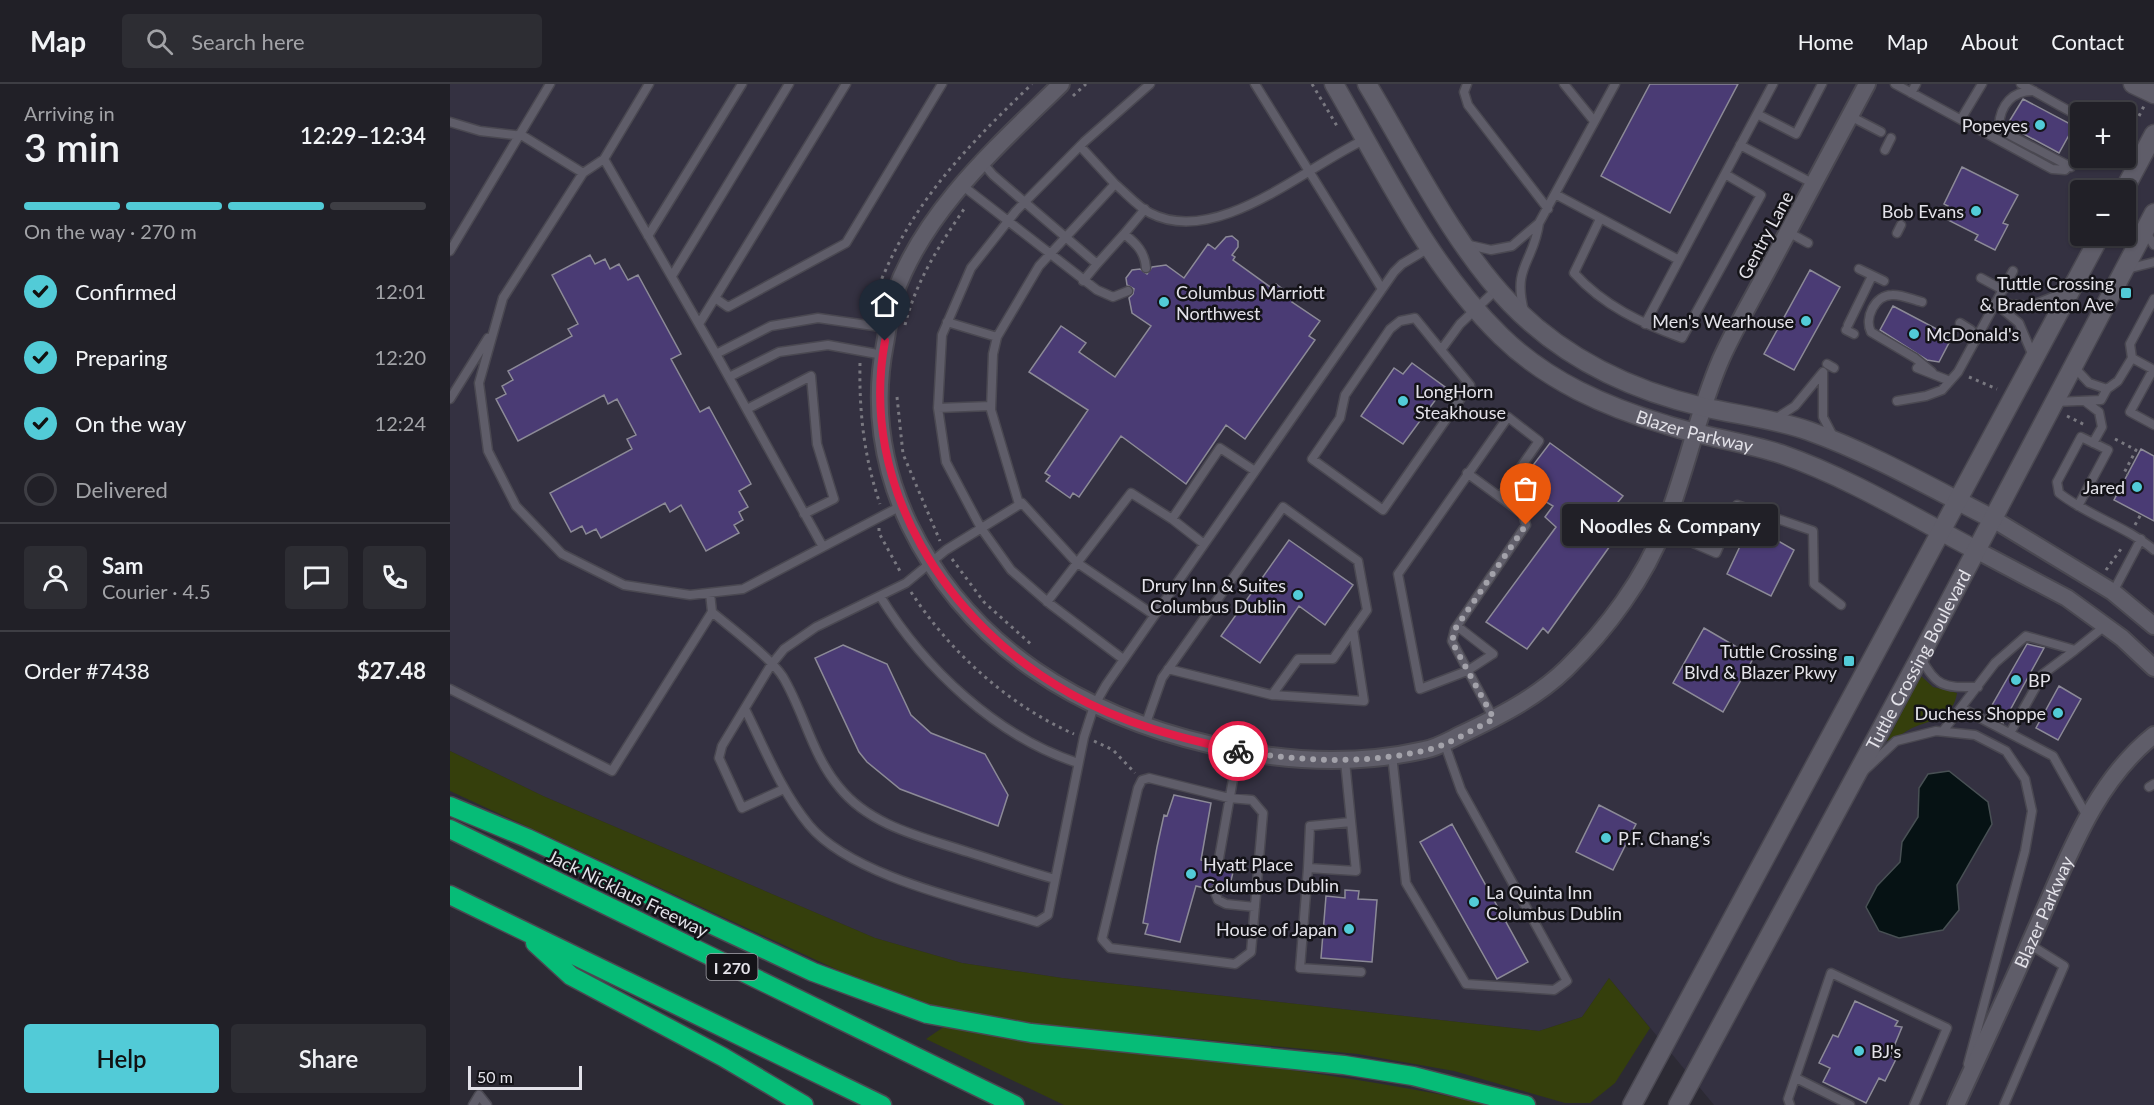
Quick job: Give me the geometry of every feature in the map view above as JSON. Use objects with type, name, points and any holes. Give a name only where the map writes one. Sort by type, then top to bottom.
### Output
[{"type":"highway","points":[[450,806],[527,838],[813,972],[927,1014],[1031,1033],[1344,1065],[1413,1076],[1527,1105]]},
{"type":"highway","name":"Jack Nicklaus Freeway","points":[[450,829],[1015,1105]]},
{"type":"highway","points":[[450,895],[882,1105]]},
{"type":"highway","points":[[518,928],[571,976],[723,1057],[804,1105]]},
{"type":"main road","name":"Blazer Parkway","points":[[1334,84],[1430,247],[1474,308],[1502,337],[1553,378],[1600,401],[1667,426],[1780,454],[1808,465],[1842,480],[1976,550]]},
{"type":"main road","name":"Blazer Parkway","points":[[1367,84],[1463,244],[1497,289],[1527,319],[1571,354],[1612,378],[1642,390],[1705,407],[1771,421],[1836,441],[1879,460],[1993,519]]},
{"type":"main road","points":[[2133,84],[2154,94]]},
{"type":"main road","points":[[2129,180],[2154,134]]},
{"type":"main road","name":"Tuttle Crossing Boulevard","points":[[1678,1105],[1854,781],[2124,270],[2149,238],[2154,213]]},
{"type":"main road","points":[[1632,1105],[2095,246]]},
{"type":"street","name":"Gentry Lane","points":[[1061,84],[982,162],[932,223],[910,258],[892,300],[883,355],[879,408],[886,457],[901,506],[930,563],[967,610],[992,636],[1045,678],[1094,706],[1145,727],[1238,751],[1291,759],[1345,761],[1429,750],[1494,719],[1531,698],[1565,670],[1598,633],[1634,584],[1663,530],[1721,359],[1867,84]]},
{"type":"street","name":"Blazer Parkway","points":[[1993,519],[2113,592],[2154,626]]},
{"type":"street","name":"Blazer Parkway","points":[[1976,550],[2067,598],[2105,626],[2154,668]]},
{"type":"street","name":"Blazer Parkway","points":[[1956,1105],[2101,793],[2121,766],[2154,735]]},
{"type":"lane","points":[[450,251],[550,84]]},
{"type":"lane","points":[[649,84],[604,159],[583,173],[503,298],[478,383],[488,451],[516,506],[562,554],[624,585],[690,595],[743,589],[901,506]]},
{"type":"lane","points":[[648,236],[742,84]]},
{"type":"lane","points":[[672,276],[789,84]]},
{"type":"lane","points":[[699,324],[846,84]]},
{"type":"lane","points":[[715,298],[728,307],[846,243],[942,84]]},
{"type":"lane","points":[[1123,659],[1047,602],[1011,570],[981,528],[946,462],[938,408],[942,335],[972,268],[1024,202],[1080,146],[1150,84]]},
{"type":"lane","points":[[1255,84],[1383,288]]},
{"type":"lane","points":[[1467,84],[1464,92],[1468,105],[1548,209]]},
{"type":"lane","points":[[1564,84],[1594,121]]},
{"type":"lane","points":[[1463,244],[1501,249],[1522,240],[1539,223],[1615,84]]},
{"type":"lane","points":[[1645,324],[1773,84]]},
{"type":"lane","points":[[1757,114],[1796,134],[1822,84]]},
{"type":"lane","points":[[1895,84],[2052,169],[2065,170],[2070,168]]},
{"type":"lane","points":[[1911,93],[1916,84]]},
{"type":"lane","points":[[1961,119],[1982,84]]},
{"type":"lane","points":[[2021,84],[2070,111]]},
{"type":"lane","points":[[2034,91],[2020,91],[2013,95],[1999,118],[1999,126],[2007,133],[2070,166]]},
{"type":"lane","points":[[1850,116],[1881,132]]},
{"type":"lane","points":[[450,122],[480,131],[519,136],[583,173]]},
{"type":"lane","points":[[1885,150],[1892,138]]},
{"type":"lane","points":[[1080,146],[1115,184],[1150,213],[1190,223],[1237,213],[1366,139]]},
{"type":"lane","points":[[1740,145],[1814,184]]},
{"type":"lane","points":[[604,159],[823,547]]},
{"type":"lane","points":[[982,162],[1024,202],[1097,264]]},
{"type":"lane","points":[[1600,219],[1574,273],[1595,296],[1645,324],[1682,338],[1761,195],[1725,174]]},
{"type":"lane","points":[[1019,504],[991,406],[993,354],[997,337],[1039,266],[1115,184]]},
{"type":"lane","points":[[963,186],[1083,281],[1113,297],[1128,291]]},
{"type":"lane","points":[[1555,194],[1678,260]]},
{"type":"lane","points":[[1083,281],[1145,209]]},
{"type":"lane","points":[[1527,319],[1519,284],[1525,262],[1537,239],[1539,223]]},
{"type":"lane","points":[[1788,232],[1808,243]]},
{"type":"lane","points":[[1124,234],[1136,243],[1145,258],[1146,268]]},
{"type":"lane","points":[[745,709],[784,789],[809,825],[829,844],[858,861],[958,898],[1037,922],[1048,915],[1078,763],[1094,706],[1123,659],[1383,288],[1402,264],[1430,247]]},
{"type":"lane","points":[[2124,270],[2154,262]]},
{"type":"lane","points":[[1859,269],[1884,281]]},
{"type":"lane","points":[[1897,401],[1926,396],[1942,390],[1966,359],[2013,271]]},
{"type":"lane","points":[[1854,334],[1847,327],[1872,276]]},
{"type":"lane","points":[[1981,278],[2003,290]]},
{"type":"lane","points":[[1442,350],[1474,308],[1497,289]]},
{"type":"lane","points":[[1995,303],[2030,306],[2071,289]]},
{"type":"lane","points":[[1922,302],[1892,295],[1881,298],[1870,314],[1868,326],[1871,332],[1915,358],[1932,372]]},
{"type":"lane","points":[[2054,402],[2101,400],[2107,390],[2118,381],[2132,358],[2130,344],[2154,299]]},
{"type":"lane","points":[[1995,303],[2019,323],[2034,359]]},
{"type":"lane","points":[[716,354],[771,326],[818,318],[888,328]]},
{"type":"lane","points":[[1415,318],[1442,350],[1470,385],[1383,510],[1312,459],[1340,418],[1345,395],[1390,329],[1400,321],[1415,318]]},
{"type":"lane","points":[[947,322],[997,337]]},
{"type":"lane","points":[[1960,323],[1971,330],[1976,337]]},
{"type":"lane","points":[[450,399],[494,328]]},
{"type":"lane","points":[[729,377],[779,352],[818,346],[828,345],[883,355]]},
{"type":"lane","points":[[2132,358],[2154,370],[2130,412],[2154,425]]},
{"type":"lane","points":[[2073,366],[2090,384],[2107,390]]},
{"type":"lane","points":[[1917,368],[1950,381]]},
{"type":"lane","points":[[1771,421],[1795,406],[1823,372],[1823,417],[1836,441]]},
{"type":"lane","points":[[747,409],[811,376],[817,444],[834,500],[804,514]]},
{"type":"lane","points":[[2086,402],[2099,412],[2102,427],[2093,443]]},
{"type":"lane","points":[[938,408],[991,406]]},
{"type":"lane","points":[[1457,626],[1493,654],[1467,670],[1420,689],[1398,574],[1508,417],[1539,441],[1500,497]]},
{"type":"lane","points":[[2078,506],[2108,450],[2081,437],[2056,482],[2058,493],[2078,506],[2141,539],[2154,550]]},
{"type":"lane","points":[[1172,519],[1220,448],[1255,471]]},
{"type":"lane","points":[[1467,473],[1523,514],[1526,525],[1457,626],[1452,642],[1494,719]]},
{"type":"lane","points":[[1047,602],[1131,493],[1172,519],[1204,544]]},
{"type":"lane","points":[[784,789],[742,808],[719,758],[722,746],[771,665],[784,649],[816,627],[906,583],[946,550],[1019,504],[1022,503],[1076,562],[1154,615]]},
{"type":"lane","points":[[1663,530],[1716,553],[1737,505],[1814,531],[1814,584],[1841,605]]},
{"type":"lane","points":[[1145,727],[1162,678],[1283,507],[1358,561],[1367,610],[1333,659],[1298,659],[1272,695]]},
{"type":"lane","points":[[2113,592],[2141,539]]},
{"type":"lane","points":[[450,689],[612,771],[712,612],[710,593]]},
{"type":"lane","points":[[880,596],[916,645],[970,699],[1029,742],[1078,763]]},
{"type":"lane","points":[[712,612],[782,676],[823,763],[839,788],[859,808],[886,824],[923,838],[1018,870],[1055,879]]},
{"type":"lane","points":[[2010,733],[2043,674],[2105,626]]},
{"type":"lane","points":[[1168,669],[1272,695],[1364,700],[1353,630]]},
{"type":"lane","points":[[1943,731],[1963,709],[1995,663],[2026,636],[2074,650]]},
{"type":"lane","points":[[1920,657],[1936,682],[1947,687],[1978,687]]},
{"type":"lane","points":[[1963,709],[2053,756],[2088,819]]},
{"type":"lane","points":[[1854,781],[1896,741],[1943,731],[1975,735],[2006,751],[2025,779],[2032,811],[2025,851],[1972,1042],[1964,1089]]},
{"type":"lane","points":[[1392,755],[1406,883],[1466,984],[1554,990],[1567,981],[1461,790],[1444,742]]},
{"type":"lane","points":[[1218,864],[1238,751]]},
{"type":"lane","points":[[1308,868],[1356,871],[1345,761]]},
{"type":"lane","points":[[1149,778],[1229,798],[1252,801],[1263,813],[1251,952],[1234,964],[1110,948],[1102,939],[1138,788],[1142,780],[1149,778]]},
{"type":"lane","points":[[1351,822],[1310,826],[1300,968],[1361,972]]},
{"type":"lane","points":[[1214,890],[1218,900],[1226,904],[1255,907]]},
{"type":"lane","points":[[2004,1105],[2064,966],[2030,944]]},
{"type":"lane","points":[[1790,1105],[1788,1099],[1831,973],[1947,1028],[1914,1105]]},
{"type":"lane","points":[[1796,1078],[1850,1105]]},
{"type":"lane","points":[[473,1105],[479,1095],[487,1105]]},
{"type":"shaded area","points":[[450,84],[2154,84],[2154,1105],[1714,1105],[1609,978],[1582,1017],[1539,1031],[1062,978],[962,963],[875,938],[543,796],[450,751]]},
{"type":"shaded area","points":[[1949,771],[1988,802],[1992,824],[1957,885],[1959,910],[1943,930],[1899,938],[1879,931],[1866,907],[1877,886],[1900,862],[1902,842],[1918,817],[1919,788],[1928,774]]},
{"type":"green space","points":[[1921,676],[1933,687],[1957,693],[1955,702],[1940,717],[1887,741]]},
{"type":"green space","points":[[450,751],[543,796],[875,938],[962,963],[1062,978],[1539,1031],[1582,1017],[1609,978],[1650,1028],[1615,1083],[1590,1103],[1565,1103],[1454,1071],[1358,1054],[1017,1022],[921,1003],[868,984],[450,791]]},
{"type":"green space","points":[[945,1026],[1287,1070],[1423,1091],[1490,1105],[1064,1105],[926,1039]]},
{"type":"building","points":[[1650,84],[1738,84],[1670,213],[1601,176]]},
{"type":"building","name":"Popeyes","points":[[2023,99],[2070,124],[2070,133],[2059,153],[2007,125]]},
{"type":"building","name":"Bob Evans","points":[[1962,167],[2018,195],[2003,223],[2008,225],[1995,250],[1975,240],[1978,235],[1942,217],[1948,206],[1944,204]]},
{"type":"building","points":[[1232,236],[1238,241],[1238,247],[1232,255],[1235,257],[1233,260],[1273,289],[1276,284],[1295,298],[1292,302],[1320,321],[1309,336],[1315,340],[1245,439],[1226,425],[1186,484],[1121,436],[1079,497],[1073,493],[1070,498],[1046,481],[1050,476],[1045,473],[1088,410],[1029,372],[1061,326],[1086,343],[1079,352],[1115,377],[1151,326],[1132,313],[1129,298],[1134,289],[1127,285],[1126,278],[1132,270],[1140,269],[1147,274],[1152,267],[1166,265],[1184,278],[1208,244],[1215,249],[1226,237]]},
{"type":"building","points":[[590,255],[595,264],[605,259],[610,269],[619,264],[628,280],[638,275],[681,354],[671,359],[700,412],[709,407],[751,484],[739,491],[748,507],[739,512],[743,520],[734,525],[739,533],[706,551],[681,505],[670,512],[665,503],[601,538],[596,529],[586,534],[582,526],[571,532],[550,493],[632,449],[627,439],[636,435],[617,399],[608,404],[604,395],[518,441],[496,399],[506,394],[502,386],[513,380],[508,371],[572,336],[568,329],[578,324],[552,275]]},
{"type":"building","points":[[1810,270],[1840,287],[1794,370],[1764,354]]},
{"type":"building","name":"McDonald's","points":[[1893,306],[1952,337],[1939,362],[1927,360],[1880,330]]},
{"type":"building","name":"LongHorn Steakhouse","points":[[1412,363],[1445,387],[1403,444],[1361,416],[1394,368],[1403,374]]},
{"type":"building","points":[[1550,443],[1623,496],[1618,502],[1620,516],[1627,522],[1548,633],[1543,628],[1527,649],[1486,622],[1556,527],[1545,517],[1553,506],[1518,485]]},
{"type":"building","name":"Jared","points":[[2141,449],[2154,456],[2154,521],[2114,500]]},
{"type":"building","points":[[1750,525],[1794,550],[1771,596],[1727,574]]},
{"type":"building","name":"Drury Inn & Suites Columbus Dublin","points":[[1289,540],[1353,585],[1325,625],[1299,606],[1260,663],[1221,636]]},
{"type":"building","points":[[1704,628],[1754,657],[1723,712],[1673,683]]},
{"type":"building","name":"BP","points":[[2027,644],[2044,648],[2003,723],[1987,714]]},
{"type":"building","points":[[843,645],[887,664],[911,715],[931,733],[985,754],[1008,795],[998,826],[900,789],[867,762],[859,752],[815,658]]},
{"type":"building","name":"Duchess Shoppe","points":[[2059,686],[2081,699],[2058,740],[2036,728]]},
{"type":"building","name":"Hyatt Place Columbus Dublin","points":[[1174,795],[1211,803],[1201,860],[1212,863],[1216,870],[1224,865],[1234,868],[1228,893],[1221,892],[1215,884],[1208,889],[1196,886],[1180,942],[1145,934],[1148,924],[1143,923],[1164,815],[1167,816]]},
{"type":"building","name":"P.F. Chang's","points":[[1599,805],[1636,824],[1613,870],[1576,852]]},
{"type":"building","name":"La Quinta Inn Columbus Dublin","points":[[1452,824],[1528,962],[1497,979],[1420,842]]},
{"type":"building","name":"House of Japan","points":[[1345,890],[1359,891],[1358,899],[1377,900],[1372,962],[1321,958],[1326,896],[1345,898]]},
{"type":"building","name":"BJ's","points":[[1855,1001],[1898,1021],[1895,1026],[1902,1027],[1890,1056],[1896,1059],[1885,1081],[1879,1078],[1866,1103],[1823,1082],[1830,1068],[1819,1063],[1833,1035],[1838,1037]]},
{"type":"way so far","points":[[1238,751],[1291,759],[1340,762],[1429,750],[1494,719],[1452,642],[1455,629],[1526,525]]},
{"type":"place","name":"Popeyes","points":[[2040,125]]},
{"type":"place","name":"Bob Evans","points":[[1976,211]]},
{"type":"place","name":"Tuttle Crossing & Bradenton Ave","points":[[2126,293]]},
{"type":"place","name":"Columbus Marriott Northwest","points":[[1164,302]]},
{"type":"place","name":"Men's Wearhouse","points":[[1806,321]]},
{"type":"place","name":"McDonald's","points":[[1914,334]]},
{"type":"place","name":"LongHorn Steakhouse","points":[[1403,401]]},
{"type":"place","name":"Jared","points":[[2137,487]]},
{"type":"place","name":"Noodles & Company","points":[[1526,525]]},
{"type":"place","name":"Drury Inn & Suites Columbus Dublin","points":[[1298,595]]},
{"type":"place","name":"Tuttle Crossing Blvd & Blazer Pkwy","points":[[1849,661]]},
{"type":"place","name":"BP","points":[[2016,680]]},
{"type":"place","name":"Duchess Shoppe","points":[[2058,713]]},
{"type":"place","name":"P.F. Chang's","points":[[1606,838]]},
{"type":"place","name":"Hyatt Place Columbus Dublin","points":[[1191,874]]},
{"type":"place","name":"La Quinta Inn Columbus Dublin","points":[[1474,902]]},
{"type":"place","name":"House of Japan","points":[[1349,929]]},
{"type":"place","name":"BJ's","points":[[1859,1051]]},
{"type":"route","points":[[885,341],[879,376],[879,408],[886,457],[901,506],[920,546],[930,563],[967,610],[1022,662],[1072,695],[1140,725],[1175,737],[1238,751]]}]
